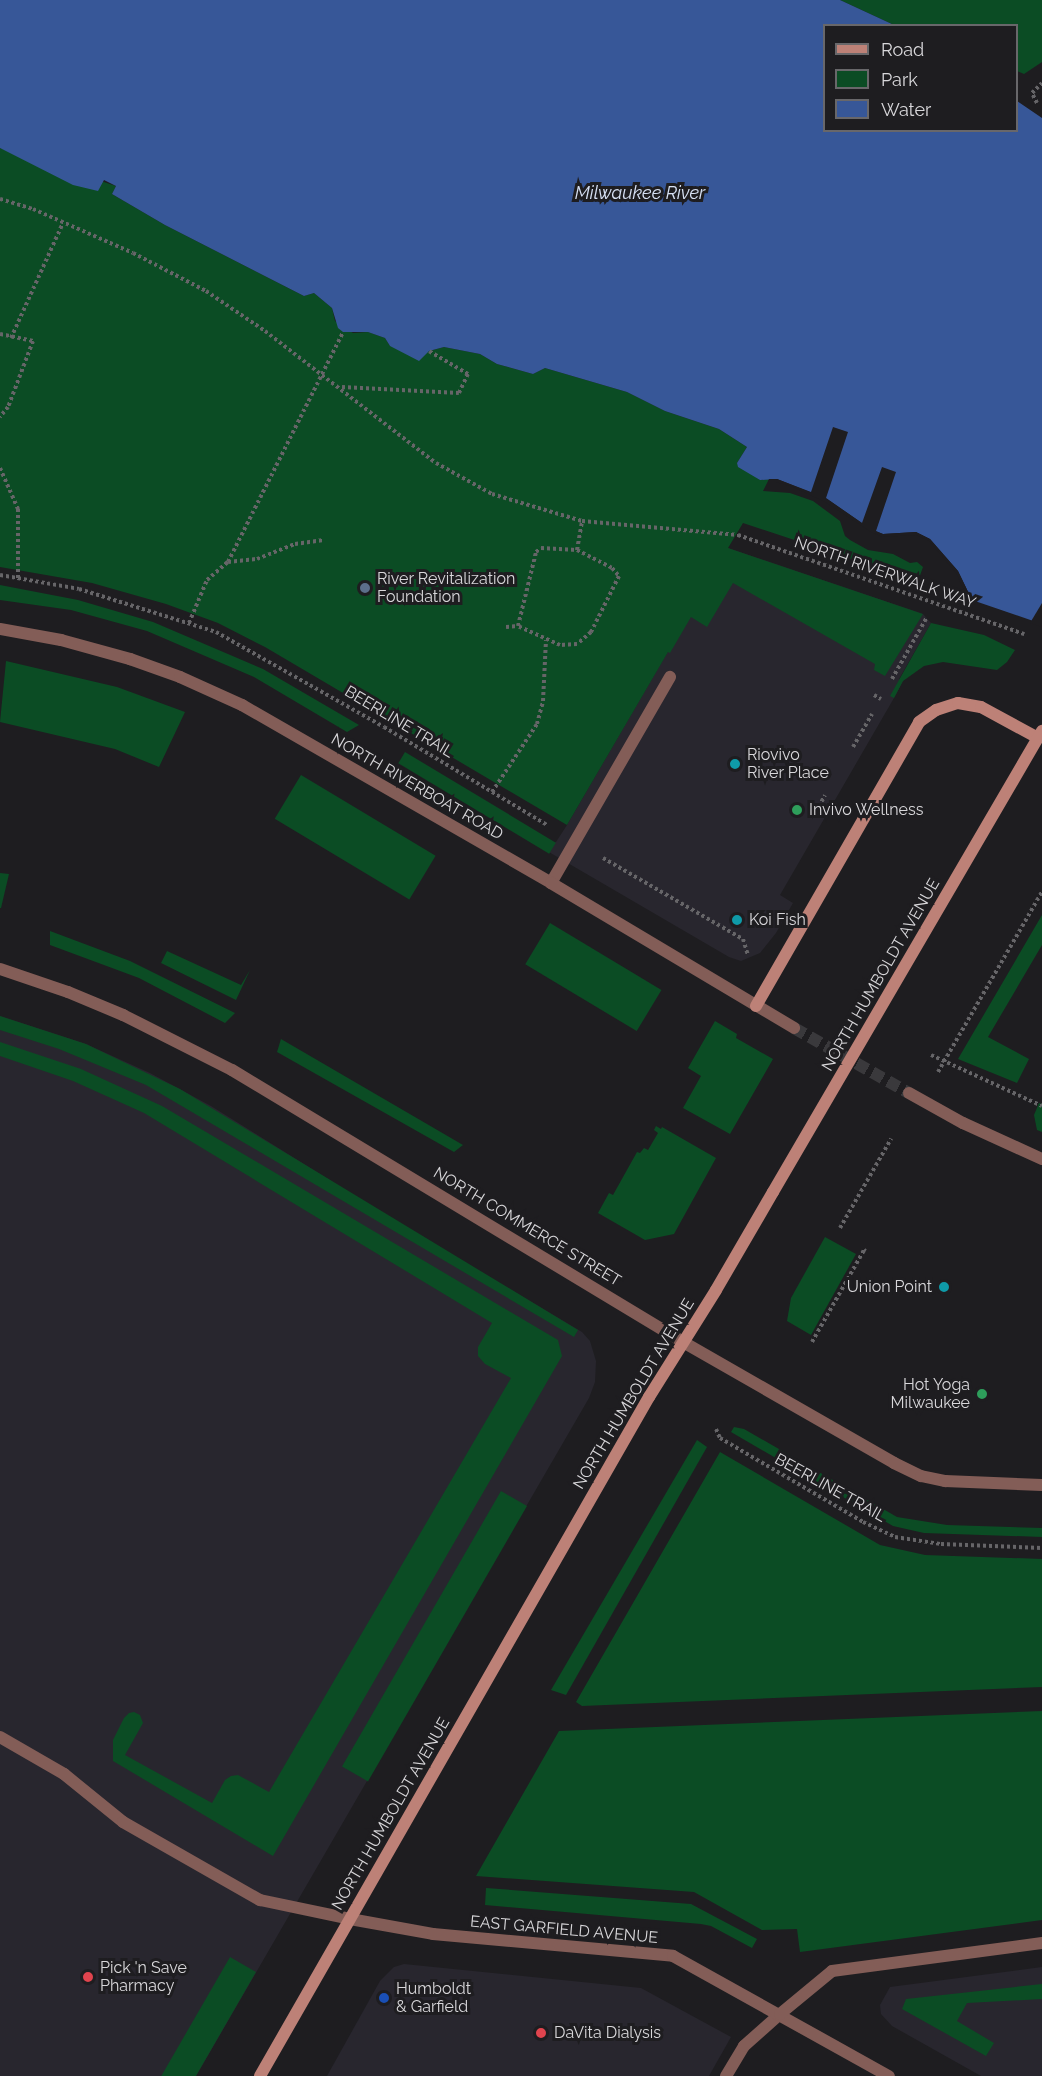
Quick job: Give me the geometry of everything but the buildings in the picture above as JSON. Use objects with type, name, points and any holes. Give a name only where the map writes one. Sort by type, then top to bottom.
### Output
[{"type":"street","name":"NORTH RIVERBOAT ROAD","points":[[0,629],[61,640],[130,659],[180,677],[232,700],[551,884],[794,1028]]},
{"type":"street","points":[[551,884],[670,677]]},
{"type":"street","points":[[756,1006],[902,748],[919,722],[936,710],[958,703],[981,707],[1040,735]]},
{"type":"street","name":"NORTH HUMBOLDT AVENUE","points":[[260,2076],[631,1428],[773,1192],[1040,735]]},
{"type":"street","name":"NORTH COMMERCE STREET","points":[[0,969],[68,992],[123,1015],[232,1070],[683,1342],[884,1458],[921,1476],[945,1481],[1042,1485]]},
{"type":"street","points":[[909,1093],[963,1123],[1042,1159]]},
{"type":"street","name":"EAST GARFIELD AVENUE","points":[[0,1737],[64,1774],[123,1822],[260,1900],[433,1934],[673,1956],[890,2076]]},
{"type":"street","points":[[726,2076],[744,2046],[831,1971],[1042,1943]]},
{"type":"path","points":[[1036,103],[1032,93],[1042,83]]},
{"type":"path","name":"NORTH RIVERWALK WAY","points":[[0,199],[63,222],[133,253],[206,291],[323,374],[436,463],[492,494],[582,521],[738,536],[1024,634]]},
{"type":"path","points":[[11,338],[63,222]]},
{"type":"path","points":[[189,623],[207,580],[228,562],[343,332]]},
{"type":"path","points":[[0,334],[33,341],[8,407],[0,417]]},
{"type":"path","points":[[340,387],[459,393],[468,374],[429,351]]},
{"type":"path","points":[[0,468],[18,509],[18,578]]},
{"type":"path","points":[[577,550],[582,521]]},
{"type":"path","points":[[228,562],[257,559],[295,544],[324,540]]},
{"type":"path","points":[[506,627],[518,626],[560,645],[577,644],[591,632],[619,576],[612,568],[577,550],[537,549],[518,626]]},
{"type":"path","name":"BEERLINE TRAIL","points":[[0,575],[79,589],[216,632],[256,653],[574,842],[743,939],[750,958]]},
{"type":"path","points":[[892,679],[927,617]]},
{"type":"path","points":[[492,792],[537,724],[543,701],[546,640]]},
{"type":"path","points":[[874,695],[881,699]]},
{"type":"path","points":[[853,747],[872,714]]},
{"type":"path","points":[[816,812],[825,795]]},
{"type":"path","points":[[933,1080],[1042,892]]},
{"type":"path","points":[[931,1055],[1042,1106]]},
{"type":"path","points":[[840,1228],[891,1138]]},
{"type":"path","points":[[812,1342],[864,1250],[866,1251]]},
{"type":"path","name":"BEERLINE TRAIL","points":[[716,1429],[720,1438],[863,1522],[895,1537],[941,1544],[1042,1548]]},
{"type":"shaded area","name":"Riovivo River Place","points":[[728,548],[923,614],[931,623],[899,679],[903,681],[894,698],[780,895],[793,903],[776,933],[760,953],[741,961],[729,957],[542,848],[556,842],[567,825]]},
{"type":"shaded area","points":[[0,1016],[86,1044],[150,1073],[211,1106],[392,1219],[582,1332],[590,1341],[596,1361],[595,1382],[589,1398],[196,2076],[0,2076]]},
{"type":"shaded area","points":[[404,1964],[641,1988],[731,2037],[709,2076],[327,2076],[380,1981],[394,1967]]},
{"type":"shaded area","points":[[1042,1967],[1042,2076],[981,2076],[892,2026],[881,2014],[880,2005],[890,1987]]},
{"type":"green space","points":[[840,0],[1042,0],[1042,62],[1024,74],[1018,71],[1018,24],[892,24]]},
{"type":"green space","points":[[0,148],[116,186],[112,194],[165,225],[304,296],[314,293],[332,308],[335,321],[353,333],[368,332],[385,338],[390,346],[429,351],[444,347],[480,354],[497,364],[533,374],[545,368],[627,392],[665,411],[719,429],[747,447],[737,463],[760,480],[769,479],[763,491],[790,493],[813,501],[840,521],[845,536],[850,540],[868,550],[893,554],[910,563],[917,562],[923,567],[918,581],[743,523],[728,548],[923,614],[885,676],[874,670],[875,664],[733,583],[707,627],[691,617],[670,653],[668,652],[567,825],[265,647],[218,623],[166,604],[92,583],[0,567]]},
{"type":"green space","points":[[0,585],[78,600],[153,622],[263,669],[359,725],[347,732],[254,677],[147,631],[71,610],[0,600]]},
{"type":"green space","points":[[931,623],[984,635],[1015,650],[1007,662],[997,670],[943,662],[924,666],[903,681],[894,698],[890,696]]},
{"type":"green space","points":[[6,661],[117,687],[185,712],[159,767],[115,749],[0,722]]},
{"type":"green space","points":[[405,752],[556,843],[549,854],[398,763]]},
{"type":"green space","points":[[301,775],[436,856],[409,900],[275,819]]},
{"type":"green space","points":[[0,873],[9,874],[1,908],[0,908]]},
{"type":"green space","points":[[1042,915],[1042,945],[988,1037],[1029,1059],[1017,1083],[958,1059]]},
{"type":"green space","points":[[550,923],[661,990],[637,1031],[525,964]]},
{"type":"green space","points":[[50,931],[130,961],[235,1013],[225,1023],[139,978],[50,945]]},
{"type":"green space","points":[[167,951],[241,985],[250,970],[236,1000],[161,963]]},
{"type":"green space","points":[[0,1016],[86,1044],[180,1089],[578,1330],[574,1337],[146,1085],[59,1049],[0,1030]]},
{"type":"green space","points":[[715,1021],[737,1034],[736,1038],[773,1059],[730,1134],[683,1108],[701,1076],[688,1068]]},
{"type":"green space","points":[[281,1039],[463,1145],[454,1152],[277,1052]]},
{"type":"green space","points":[[0,1042],[81,1069],[162,1106],[558,1340],[562,1356],[273,1856],[113,1761],[113,1740],[124,1718],[134,1712],[140,1715],[143,1723],[125,1755],[212,1803],[225,1780],[231,1776],[238,1775],[269,1792],[511,1378],[485,1364],[478,1356],[478,1347],[492,1323],[144,1113],[73,1081],[0,1056]]},
{"type":"green space","points":[[1039,1103],[1042,1104],[1042,1132],[1037,1130],[1034,1115]]},
{"type":"green space","points":[[656,1126],[661,1129],[662,1127],[716,1158],[674,1234],[645,1240],[598,1213],[609,1193],[613,1195],[637,1152],[640,1153],[644,1148],[648,1150],[658,1133],[654,1130]]},
{"type":"green space","points":[[825,1237],[856,1254],[811,1335],[787,1321],[791,1298]]},
{"type":"green space","points":[[734,1427],[744,1429],[897,1517],[947,1525],[1042,1528],[1042,1537],[924,1533],[893,1526],[731,1432]]},
{"type":"green space","points":[[697,1440],[707,1447],[566,1695],[551,1690]]},
{"type":"green space","points":[[720,1452],[880,1545],[925,1555],[1042,1559],[1042,1687],[582,1706],[576,1702]]},
{"type":"green space","points":[[501,1491],[527,1506],[368,1781],[342,1766]]},
{"type":"green space","points":[[1042,1711],[1042,1920],[800,1952],[797,1929],[762,1930],[694,1892],[476,1876],[559,1731]]},
{"type":"green space","points":[[486,1888],[691,1904],[757,1939],[752,1948],[711,1926],[701,1924],[485,1905]]},
{"type":"green space","points":[[230,1957],[256,1972],[196,2076],[161,2076]]},
{"type":"green space","points":[[1042,1984],[1042,1999],[967,2003],[957,2021],[994,2043],[986,2056],[902,2009],[906,1999]]},
{"type":"water","name":"Milwaukee River","points":[[0,0],[840,0],[892,24],[823,24],[823,132],[1018,132],[1018,102],[1042,118],[1042,624],[972,600],[958,571],[930,539],[916,532],[883,534],[872,530],[827,499],[777,479],[760,480],[738,467],[737,463],[747,447],[719,429],[665,411],[627,392],[545,368],[533,374],[497,364],[480,354],[444,347],[429,351],[419,361],[390,346],[385,338],[368,332],[343,332],[338,328],[332,308],[314,293],[304,296],[165,225],[112,194],[116,186],[104,180],[98,191],[73,185],[0,148]]},
{"type":"pier","points":[[833,427],[848,432],[826,498],[862,523],[882,467],[896,472],[876,531],[883,534],[916,532],[930,539],[958,571],[972,600],[968,599],[956,573],[929,541],[916,535],[882,537],[825,502],[793,487],[768,482],[769,479],[777,479],[811,492]]},
{"type":"pier","points":[[1042,603],[1042,627],[1030,623]]},
{"type":"tunnel","points":[[794,1028],[909,1093]]},
{"type":"place","name":"River Revitalization Foundation","points":[[365,588]]},
{"type":"place","name":"Riovivo River Place","points":[[735,764]]},
{"type":"place","name":"Invivo Wellness","points":[[797,810]]},
{"type":"place","name":"Koi Fish","points":[[737,920]]},
{"type":"place","name":"Union Point","points":[[944,1287]]},
{"type":"place","name":"Hot Yoga Milwaukee","points":[[982,1394]]},
{"type":"place","name":"Pick 'n Save Pharmacy","points":[[88,1977]]},
{"type":"place","name":"Humboldt & Garfield","points":[[384,1998]]},
{"type":"place","name":"DaVita Dialysis","points":[[541,2033]]}]
